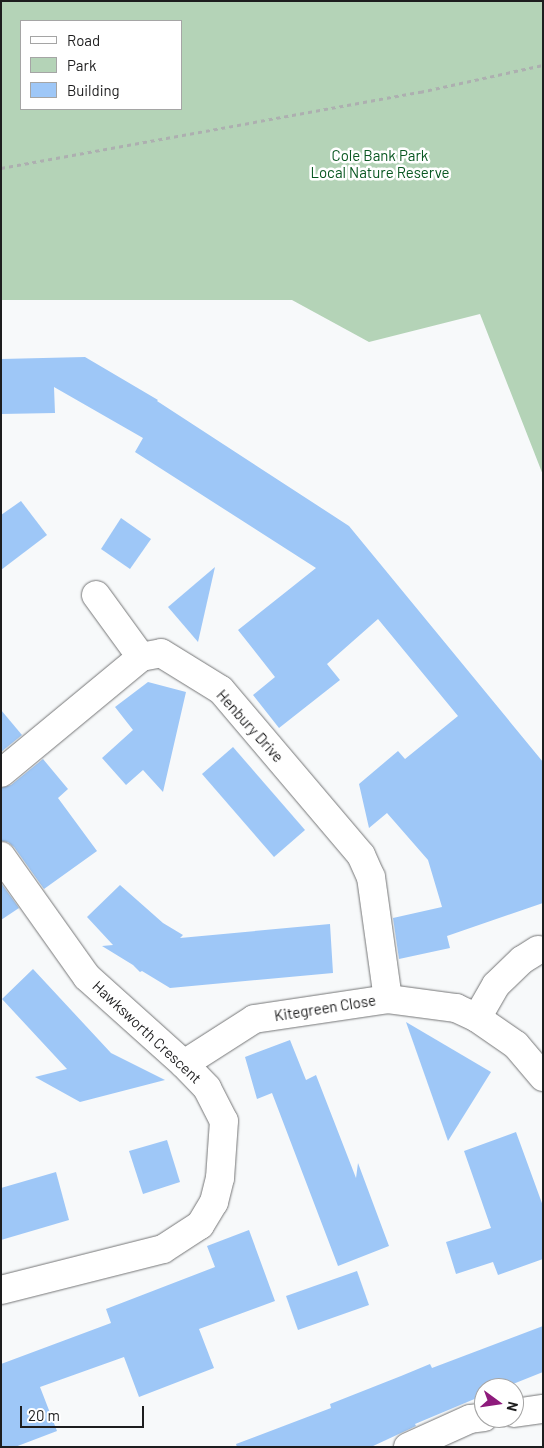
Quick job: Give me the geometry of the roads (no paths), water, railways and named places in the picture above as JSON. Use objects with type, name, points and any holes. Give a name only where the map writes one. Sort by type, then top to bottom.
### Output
[{"type":"street","points":[[1,773],[141,657],[96,595]]},
{"type":"street","name":"Henbury Drive","points":[[141,657],[161,654],[221,690],[361,855],[371,877],[388,999]]},
{"type":"street","name":"Hawksworth Crescent","points":[[1,856],[88,977],[184,1064],[207,1088],[224,1121],[224,1150],[220,1178],[214,1202],[200,1225],[163,1249],[1,1290]]},
{"type":"street","points":[[477,1018],[496,985],[522,960],[538,950]]},
{"type":"street","name":"Kitegreen Close","points":[[184,1064],[254,1019],[388,999],[456,1008],[477,1018],[516,1045],[543,1077]]},
{"type":"street","points":[[524,1412],[543,1409]]},
{"type":"street","points":[[408,1447],[474,1418]]},
{"type":"park label","name":"Cole Bank Park Local Nature Reserve","points":[[380,164]]}]
